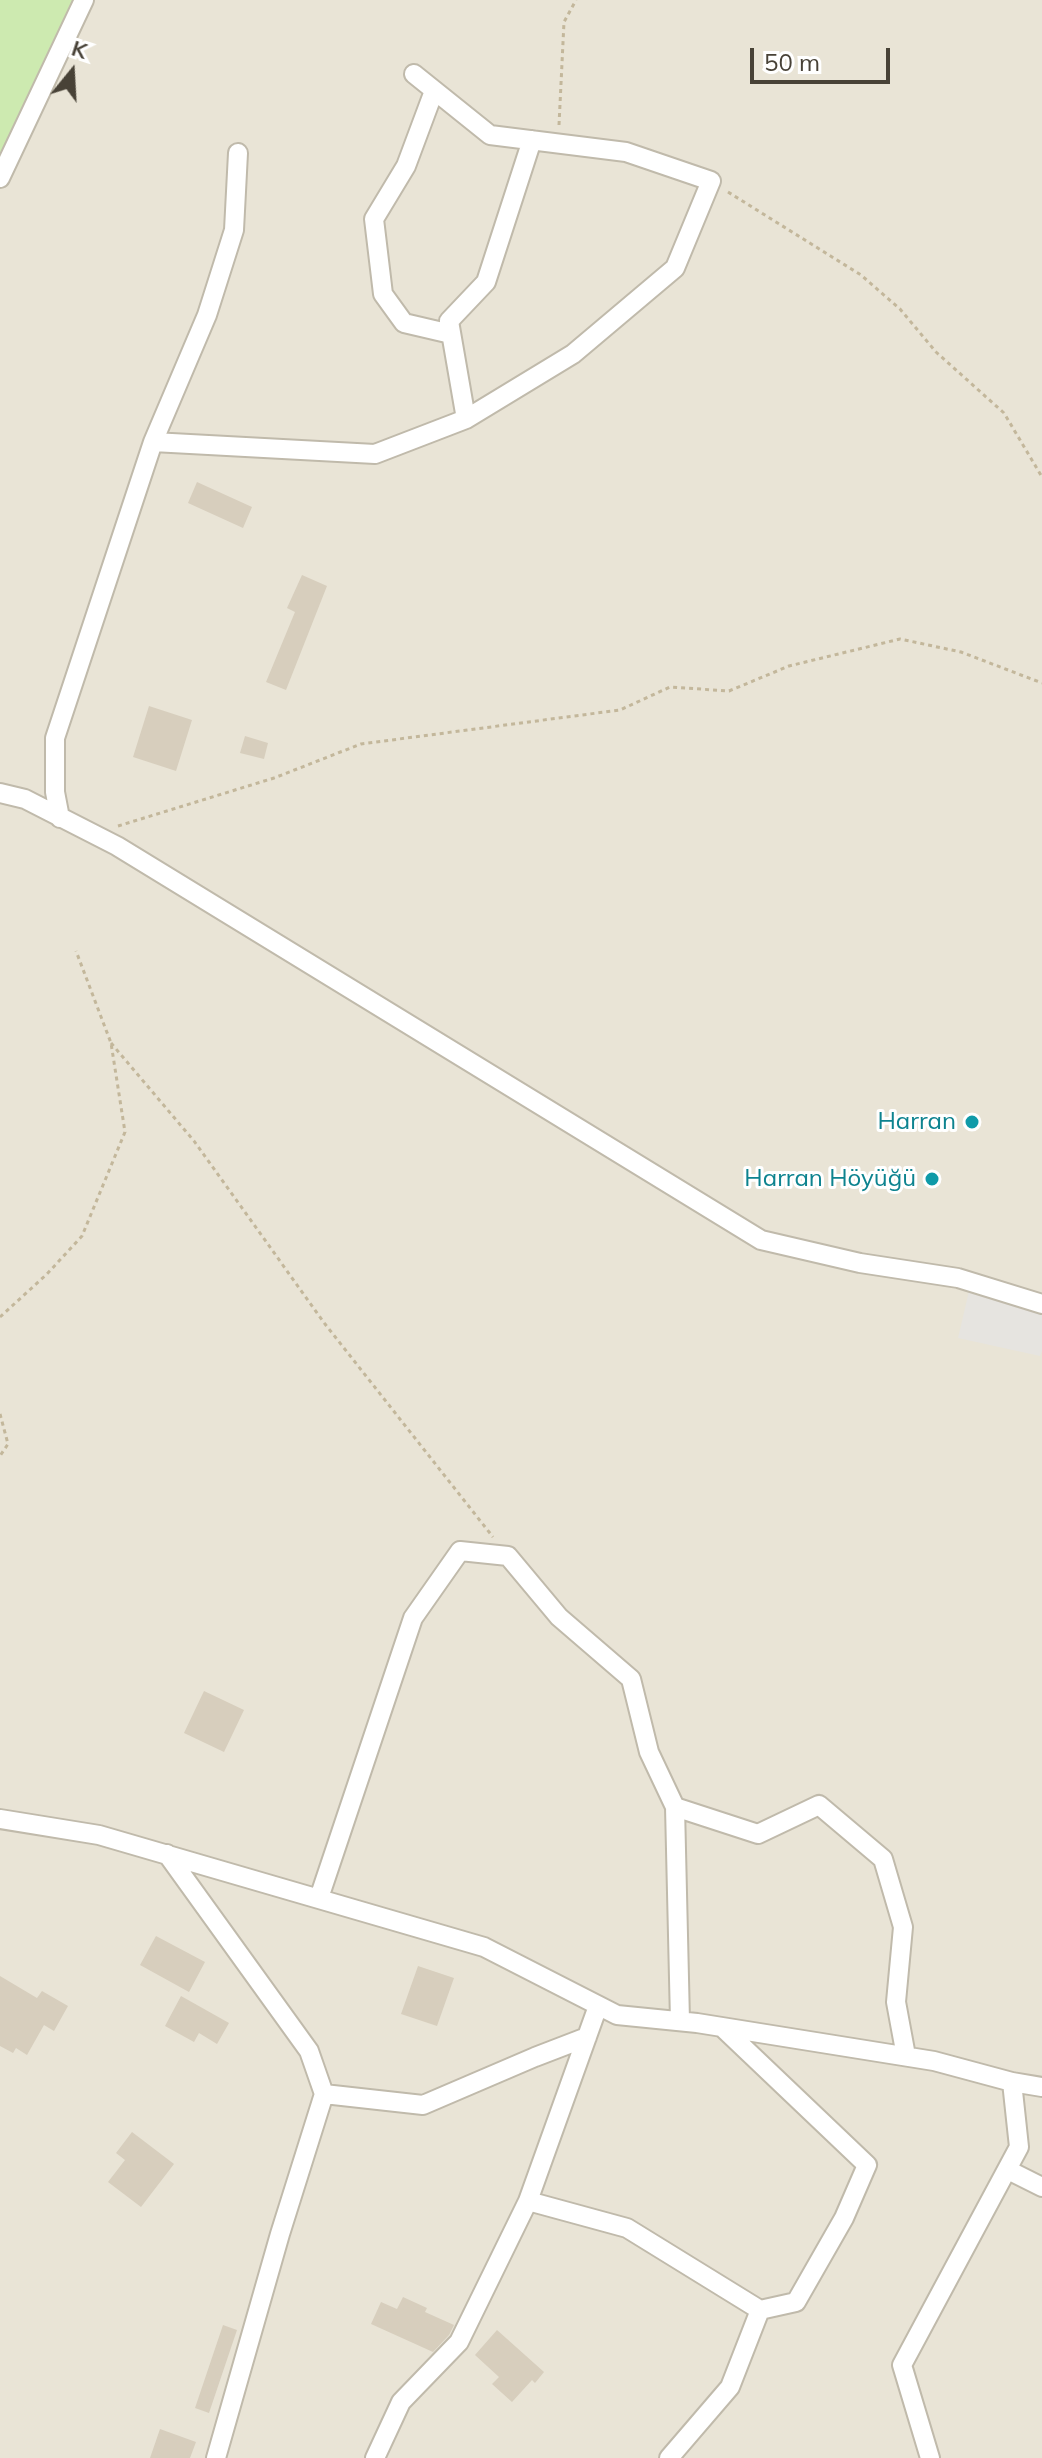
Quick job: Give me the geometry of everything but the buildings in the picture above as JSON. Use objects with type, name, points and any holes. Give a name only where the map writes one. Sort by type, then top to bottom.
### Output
[{"type":"street","points":[[0,178],[84,0]]},
{"type":"street","points":[[153,442],[375,454],[466,419],[573,354],[675,268],[711,181],[626,152],[490,135],[414,74]]},
{"type":"street","points":[[434,91],[406,166],[374,219],[383,294],[404,323],[451,334]]},
{"type":"street","points":[[466,419],[449,321],[486,282],[532,140]]},
{"type":"street","points":[[60,818],[55,792],[55,738],[153,442],[207,315],[234,230],[238,153]]},
{"type":"street","points":[[0,793],[25,799],[117,846],[761,1240],[860,1263],[958,1278],[1042,1304]]},
{"type":"street","points":[[319,1898],[413,1618],[460,1551],[508,1556],[559,1617],[631,1679],[649,1752],[675,1807],[680,2021]]},
{"type":"street","points":[[675,1807],[758,1834],[819,1805],[883,1859],[903,1927],[896,2002],[906,2056]]},
{"type":"street","points":[[0,1819],[99,1835],[484,1947],[617,2015],[680,2021],[906,2056],[1042,2087]]},
{"type":"street","points":[[167,1854],[309,2051],[324,2094],[216,2458]]},
{"type":"street","points":[[375,2458],[401,2402],[459,2342],[528,2201],[598,2006]]},
{"type":"street","points":[[528,2201],[627,2228],[760,2310],[796,2302],[844,2218],[867,2165],[722,2027]]},
{"type":"street","points":[[324,2094],[423,2105],[587,2037]]},
{"type":"street","points":[[930,2458],[902,2365],[1019,2147],[1012,2082]]},
{"type":"street","points":[[1008,2170],[1042,2187]]},
{"type":"street","points":[[669,2458],[730,2387],[760,2310]]},
{"type":"path","points":[[558,143],[564,22],[576,0]]},
{"type":"path","points":[[711,181],[861,275],[890,301],[936,352],[1004,413],[1042,477]]},
{"type":"path","points":[[92,834],[274,778],[361,744],[620,710],[670,687],[729,691],[789,666],[900,639],[961,652],[1042,683]]},
{"type":"path","points":[[0,1317],[47,1274],[82,1236],[125,1132],[111,1043],[76,951]]},
{"type":"path","points":[[111,1043],[194,1141],[325,1324],[508,1556]]},
{"type":"path","points":[[0,1414],[8,1444],[0,1456]]},
{"type":"shaded area","points":[[0,0],[1042,0],[1042,2458],[0,2458]]},
{"type":"shaded area","points":[[969,1291],[1042,1314],[1040,1356],[958,1338]]},
{"type":"green space","points":[[0,0],[84,0],[0,178]]},
{"type":"place","name":"Harran","points":[[972,1122]]},
{"type":"place","name":"Harran Höyüğü","points":[[932,1179]]}]
